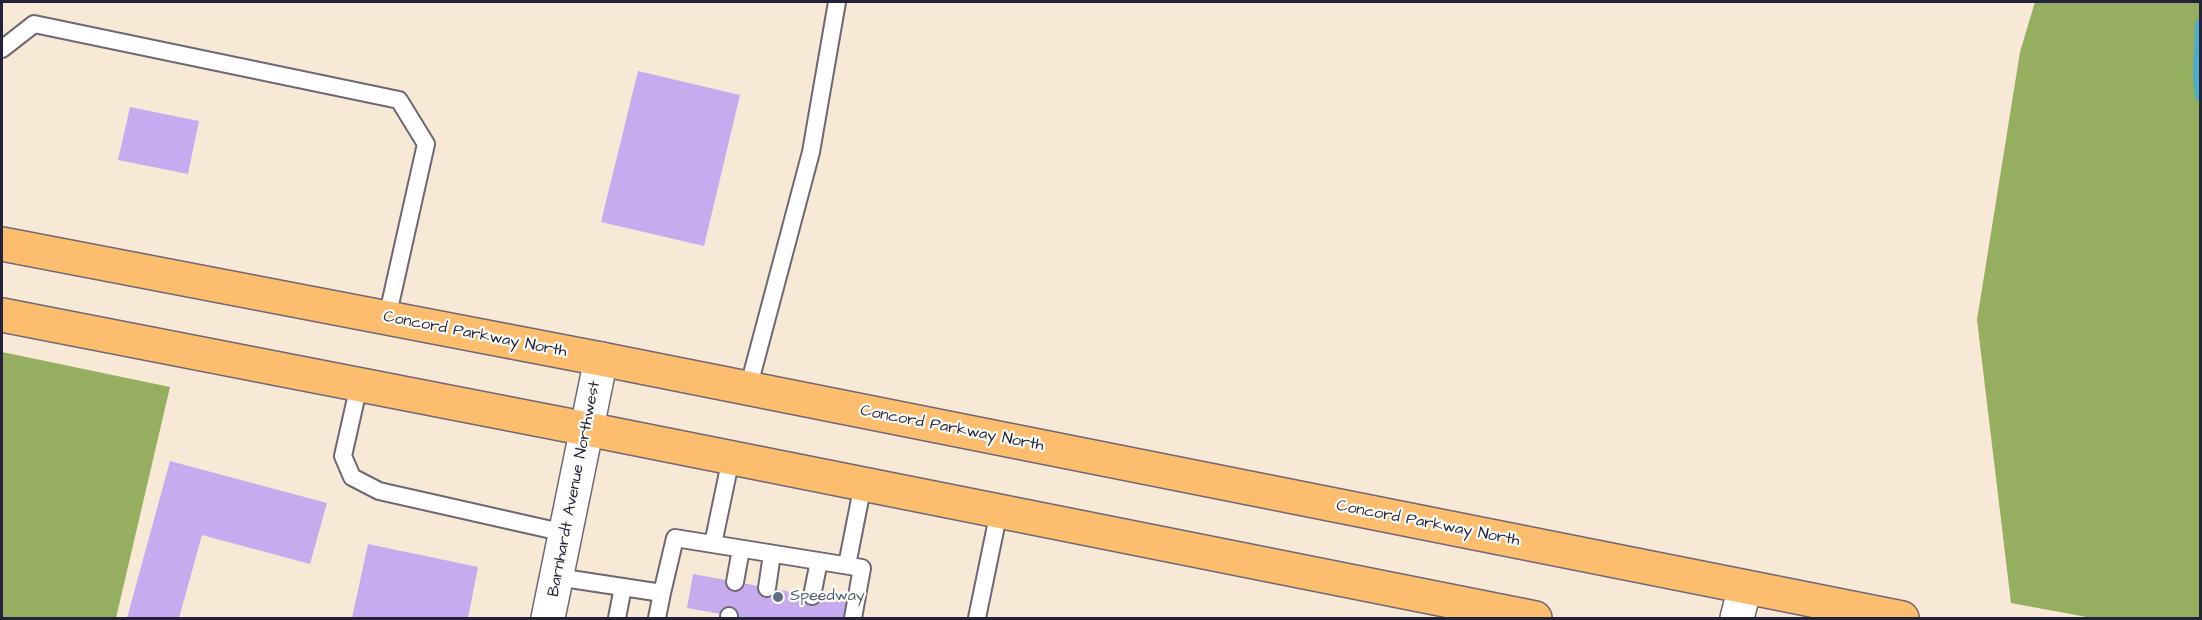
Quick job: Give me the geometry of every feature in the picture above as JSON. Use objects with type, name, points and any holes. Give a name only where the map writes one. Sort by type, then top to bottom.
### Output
[{"type":"highway","name":"Concord Parkway North","points":[[2,244],[748,389],[1741,603],[1902,618]]},
{"type":"highway","points":[[2,315],[1535,618]]},
{"type":"street","name":"Barnhardt Avenue Northwest","points":[[548,618],[601,359]]},
{"type":"lane","points":[[748,389],[811,152],[837,2]]},
{"type":"lane","points":[[2,49],[34,24],[399,100],[426,144],[387,318]]},
{"type":"lane","points":[[358,385],[343,456],[352,477],[379,491],[566,533]]},
{"type":"lane","points":[[713,544],[731,458]]},
{"type":"lane","points":[[847,566],[863,484]]},
{"type":"lane","points":[[977,618],[999,511]]},
{"type":"lane","points":[[657,618],[675,538],[862,568],[853,618]]},
{"type":"lane","points":[[735,582],[741,549]]},
{"type":"lane","points":[[767,588],[772,554]]},
{"type":"lane","points":[[812,596],[819,561]]},
{"type":"lane","points":[[557,577],[662,593]]},
{"type":"lane","points":[[617,618],[623,587]]},
{"type":"green space","points":[[2035,2],[2200,2],[2200,618],[2092,618],[2011,603],[1977,320],[2020,52]]},
{"type":"green space","points":[[2,352],[170,387],[116,618],[2,618]]},
{"type":"building","points":[[638,71],[740,95],[704,246],[601,222]]},
{"type":"building","points":[[130,107],[199,121],[188,174],[118,160]]},
{"type":"building","points":[[170,461],[327,503],[310,564],[202,535],[179,618],[127,618]]},
{"type":"building","points":[[368,544],[478,567],[468,618],[352,618]]},
{"type":"building","points":[[693,574],[851,603],[848,618],[744,618],[687,608]]},
{"type":"waterway","points":[[2200,24],[2198,77],[2200,96]]},
{"type":"place","name":"Speedway","points":[[778,597]]}]
